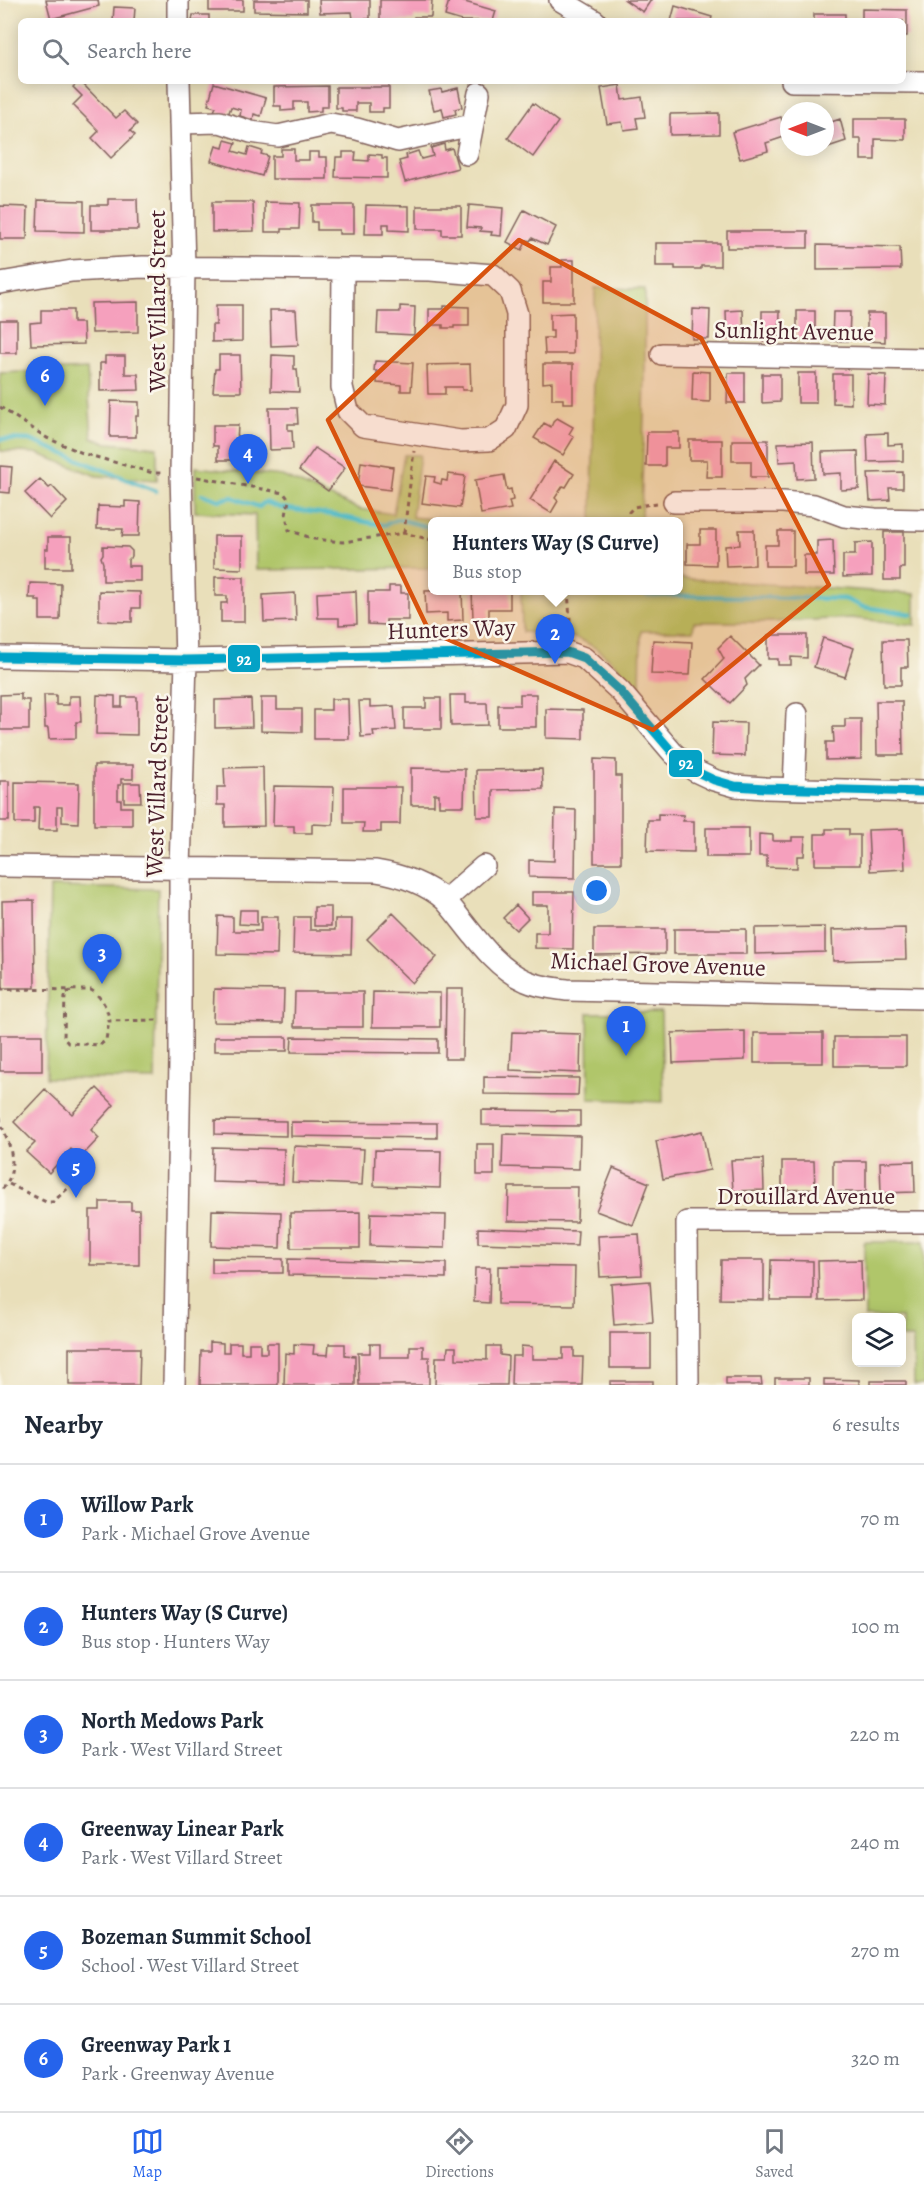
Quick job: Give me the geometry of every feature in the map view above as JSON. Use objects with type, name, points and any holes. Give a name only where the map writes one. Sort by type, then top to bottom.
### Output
[{"type":"street","points":[[178,0],[178,18]]},
{"type":"street","points":[[560,0],[590,18]]},
{"type":"street","points":[[906,82],[924,82]]},
{"type":"street","name":"West Villard Street","points":[[174,1385],[180,1060],[180,869],[186,660],[181,474],[184,267],[179,84]]},
{"type":"street","points":[[467,154],[479,93]]},
{"type":"street","points":[[180,123],[220,122],[250,132],[278,136],[331,124],[398,141],[472,125]]},
{"type":"street","points":[[0,283],[72,271],[143,267],[184,267],[430,270],[493,275],[510,291],[517,314],[517,405],[507,429],[489,440],[460,441],[363,426],[348,411],[342,387],[343,269]]},
{"type":"street","name":"Sunlight Avenue","points":[[662,354],[924,359]]},
{"type":"street","points":[[674,502],[783,502],[814,505],[844,516],[924,520]]},
{"type":"street","name":"Hunters Way","points":[[0,657],[186,660],[567,652],[584,658],[620,691],[673,753],[695,771],[714,780],[735,786],[924,792]]},
{"type":"street","points":[[794,788],[797,714]]},
{"type":"street","name":"Michael Grove Avenue","points":[[0,866],[376,871],[405,877],[434,891],[445,900],[499,962],[527,981],[547,987],[567,990],[924,998]]},
{"type":"street","points":[[445,900],[484,866]]},
{"type":"street","name":"Drouillard Avenue","points":[[688,1385],[687,1222],[924,1222]]},
{"type":"path","points":[[0,407],[46,438],[85,454],[153,473],[181,474],[284,493],[289,500],[286,515],[289,530],[314,539],[343,542],[404,533],[428,539]]},
{"type":"path","points":[[404,533],[417,434]]},
{"type":"path","points":[[629,517],[629,512],[634,507],[674,502]]},
{"type":"path","points":[[567,652],[572,632],[568,595]]},
{"type":"path","points":[[0,989],[91,990],[97,994],[109,1014],[106,1040],[100,1045],[68,1043],[64,1038],[65,993],[72,990]]},
{"type":"path","points":[[109,1021],[158,1020]]},
{"type":"path","points":[[0,1117],[0,1128],[7,1137],[10,1150],[12,1174],[9,1184],[0,1191]]},
{"type":"path","points":[[9,1184],[46,1202],[53,1202],[83,1174]]},
{"type":"highlighted area","points":[[519,240],[701,338],[829,585],[653,730],[429,631],[328,420]]},
{"type":"green space","points":[[595,288],[645,289],[641,517],[592,517]]},
{"type":"green space","points":[[87,369],[92,438],[107,443],[157,447],[157,480],[97,476],[36,453],[0,451],[0,373]]},
{"type":"green space","points":[[404,455],[420,455],[412,517],[428,519],[428,568],[256,570],[255,515],[195,512],[195,467],[282,476],[359,509],[393,514]]},
{"type":"green space","points":[[683,578],[915,594],[915,625],[851,618],[772,622],[694,622],[693,631],[641,631],[640,693],[616,665],[598,649],[587,643],[564,635],[522,632],[521,595],[683,595]]},
{"type":"green space","points":[[50,887],[158,889],[155,1080],[46,1078]]},
{"type":"green space","points":[[661,1012],[663,1102],[589,1099],[588,1013]]},
{"type":"green space","points":[[864,1242],[924,1242],[924,1385],[914,1385],[913,1338],[906,1338],[906,1313],[865,1313]]},
{"type":"building","points":[[46,0],[98,0],[99,6],[51,18]]},
{"type":"building","points":[[209,0],[243,0],[243,11],[209,11]]},
{"type":"building","points":[[254,0],[307,0],[307,12],[254,11]]},
{"type":"building","points":[[319,0],[370,0],[370,18],[353,18],[352,12],[320,13]]},
{"type":"building","points":[[380,0],[432,0],[431,17],[380,18]]},
{"type":"building","points":[[449,0],[458,0],[496,11],[494,18],[445,16]]},
{"type":"building","points":[[625,0],[651,0],[643,12]]},
{"type":"building","points":[[675,6],[712,17],[712,18],[672,18]]},
{"type":"building","points":[[114,7],[135,8],[134,18],[113,18]]},
{"type":"building","points":[[862,9],[907,10],[907,36],[906,18],[862,18]]},
{"type":"building","points":[[814,14],[845,14],[845,18],[814,18]]},
{"type":"building","points":[[193,15],[209,15],[209,18],[192,18]]},
{"type":"building","points":[[76,84],[83,84],[116,118],[124,111],[137,124],[130,131],[135,135],[111,158],[92,138],[99,131],[73,105],[82,96],[73,87]]},
{"type":"building","points":[[214,84],[266,98],[261,116],[254,114],[253,120],[240,116],[241,110],[231,107],[228,115],[214,111],[216,107],[208,105]]},
{"type":"building","points":[[620,85],[622,100],[642,97],[645,117],[636,118],[638,128],[624,130],[622,122],[607,124],[601,88]]},
{"type":"building","points":[[328,86],[328,107],[321,107],[321,111],[307,112],[307,102],[294,102],[294,110],[281,111],[281,106],[274,106],[274,87]]},
{"type":"building","points":[[336,87],[389,87],[389,108],[383,108],[383,112],[369,112],[369,103],[356,103],[356,111],[342,111],[342,108],[336,108]]},
{"type":"building","points":[[458,88],[462,107],[455,109],[456,114],[444,117],[442,108],[434,110],[429,91],[441,89],[442,92]]},
{"type":"building","points":[[533,103],[558,122],[533,157],[508,138]]},
{"type":"building","points":[[719,113],[719,134],[670,135],[670,114]]},
{"type":"building","points":[[780,117],[780,138],[766,143],[768,151],[740,159],[732,132]]},
{"type":"building","points":[[840,119],[846,141],[834,145],[834,121]]},
{"type":"building","points":[[854,119],[905,119],[905,140],[875,139],[875,160],[861,160],[861,139],[854,139]]},
{"type":"building","points":[[225,140],[236,143],[233,151],[247,155],[249,147],[262,151],[261,154],[268,156],[262,176],[211,161],[216,146],[223,148]]},
{"type":"building","points":[[444,144],[445,150],[452,148],[458,168],[405,182],[399,161],[407,159],[406,155],[418,151],[421,159],[433,156],[431,148]]},
{"type":"building","points":[[281,149],[294,149],[294,160],[309,160],[309,152],[319,152],[319,157],[327,157],[327,179],[272,179],[272,156],[281,156]]},
{"type":"building","points":[[343,152],[356,152],[355,160],[369,161],[369,154],[382,155],[382,158],[387,158],[387,178],[335,177],[336,157],[343,157]]},
{"type":"building","points":[[108,199],[137,199],[138,230],[91,230],[91,205],[108,205]]},
{"type":"building","points":[[38,200],[84,201],[84,232],[37,231]]},
{"type":"building","points":[[212,202],[253,202],[254,231],[212,232]]},
{"type":"building","points":[[265,202],[300,203],[299,229],[265,232]]},
{"type":"building","points":[[312,205],[354,205],[354,234],[339,234],[339,230],[317,230],[317,222],[312,222]]},
{"type":"building","points":[[366,205],[409,206],[409,231],[389,230],[389,224],[383,224],[383,234],[365,234]]},
{"type":"building","points":[[469,205],[503,208],[501,236],[491,235],[492,232],[480,231],[481,228],[467,227]]},
{"type":"building","points":[[0,206],[28,207],[27,239],[0,239]]},
{"type":"building","points":[[417,206],[461,206],[461,235],[442,235],[442,229],[417,229]]},
{"type":"building","points":[[524,210],[556,227],[547,245],[532,238],[530,241],[527,240],[522,250],[507,242]]},
{"type":"building","points":[[727,231],[808,231],[808,248],[727,248]]},
{"type":"building","points":[[656,243],[720,243],[720,266],[675,269],[675,266],[656,266]]},
{"type":"building","points":[[817,245],[900,247],[901,269],[817,270]]},
{"type":"building","points":[[562,260],[574,260],[574,302],[543,302],[543,282],[551,282],[551,267],[562,267]]},
{"type":"building","points":[[138,302],[138,332],[92,333],[91,303]]},
{"type":"building","points":[[216,305],[242,305],[242,341],[212,342],[212,325],[216,325]]},
{"type":"building","points":[[400,306],[415,307],[414,335],[377,333],[378,312],[400,312]]},
{"type":"building","points":[[444,306],[469,307],[469,326],[443,328],[443,325],[429,325],[429,309],[444,309]]},
{"type":"building","points":[[693,309],[710,310],[709,339],[692,339]]},
{"type":"building","points":[[41,310],[73,310],[73,323],[83,323],[84,344],[31,345],[30,323],[41,322]]},
{"type":"building","points":[[270,310],[296,310],[298,345],[271,346]]},
{"type":"building","points":[[743,310],[744,339],[727,339],[726,311]]},
{"type":"building","points":[[762,311],[780,311],[779,341],[762,341]]},
{"type":"building","points":[[797,311],[815,311],[815,340],[797,340]]},
{"type":"building","points":[[833,312],[850,312],[849,341],[832,341]]},
{"type":"building","points":[[573,313],[573,354],[545,354],[544,338],[553,338],[553,331],[550,331],[550,314]]},
{"type":"building","points":[[867,313],[885,313],[885,342],[867,341]]},
{"type":"building","points":[[0,320],[17,320],[17,353],[0,353]]},
{"type":"building","points":[[219,355],[240,355],[241,392],[213,392],[215,369],[219,369]]},
{"type":"building","points":[[272,355],[294,356],[299,392],[271,391]]},
{"type":"building","points":[[105,356],[125,356],[125,374],[138,374],[139,390],[100,391],[100,363],[105,363]]},
{"type":"building","points":[[375,361],[413,363],[411,391],[401,391],[401,385],[377,383],[377,371],[374,371]]},
{"type":"building","points":[[470,364],[471,390],[462,390],[462,387],[445,387],[445,394],[428,394],[427,365]]},
{"type":"building","points":[[543,364],[573,364],[573,403],[563,403],[563,399],[552,399],[552,382],[543,383]]},
{"type":"building","points":[[693,371],[710,372],[710,402],[692,401]]},
{"type":"building","points":[[728,373],[745,373],[745,403],[727,403]]},
{"type":"building","points":[[798,373],[816,373],[816,403],[798,403]]},
{"type":"building","points":[[762,374],[780,374],[780,402],[762,403]]},
{"type":"building","points":[[833,374],[851,374],[851,404],[833,403]]},
{"type":"building","points":[[868,374],[886,375],[885,405],[867,404]]},
{"type":"building","points":[[111,401],[139,402],[136,437],[110,437]]},
{"type":"building","points":[[269,408],[297,408],[298,424],[288,424],[288,430],[292,430],[293,449],[270,450]]},
{"type":"building","points":[[557,418],[573,427],[569,434],[574,437],[563,455],[534,438],[544,423],[551,427]]},
{"type":"building","points":[[213,425],[238,425],[236,460],[218,460],[218,446],[213,446]]},
{"type":"building","points":[[647,432],[679,432],[679,448],[665,448],[665,466],[646,466]]},
{"type":"building","points":[[888,433],[888,445],[903,444],[903,461],[868,462],[867,434]]},
{"type":"building","points":[[689,440],[722,440],[722,477],[706,477],[707,460],[689,460]]},
{"type":"building","points":[[732,440],[768,440],[768,477],[751,477],[751,461],[732,461]]},
{"type":"building","points":[[813,442],[814,478],[797,479],[796,461],[779,462],[778,443]]},
{"type":"building","points":[[315,448],[345,468],[328,491],[299,470]]},
{"type":"building","points":[[858,451],[859,489],[841,490],[841,473],[823,474],[822,452]]},
{"type":"building","points":[[554,461],[574,474],[555,498],[558,501],[551,513],[530,500]]},
{"type":"building","points":[[361,462],[393,467],[390,490],[358,486]]},
{"type":"building","points":[[0,466],[12,467],[10,493],[0,492]]},
{"type":"building","points":[[903,472],[903,488],[889,488],[890,500],[870,501],[868,473]]},
{"type":"building","points":[[448,474],[465,476],[460,508],[422,503],[426,476],[435,477],[434,482],[441,484],[442,480],[447,481]]},
{"type":"building","points":[[504,475],[507,490],[511,489],[513,500],[509,501],[511,509],[481,514],[475,480]]},
{"type":"building","points":[[40,479],[49,488],[52,486],[67,502],[50,519],[25,493]]},
{"type":"building","points":[[125,501],[140,502],[139,536],[122,536],[123,529],[97,529],[98,506],[125,507]]},
{"type":"building","points":[[700,530],[716,530],[716,565],[687,564],[687,544],[700,544]]},
{"type":"building","points":[[739,530],[754,530],[755,565],[726,566],[725,546],[740,545]]},
{"type":"building","points":[[778,531],[793,531],[793,566],[765,566],[765,545],[778,545]]},
{"type":"building","points":[[884,532],[904,532],[904,568],[900,568],[900,580],[884,580]]},
{"type":"building","points":[[214,536],[242,536],[242,569],[214,568]]},
{"type":"building","points":[[48,537],[71,537],[71,568],[45,568],[45,549],[48,549]]},
{"type":"building","points":[[833,540],[834,575],[804,575],[804,555],[817,555],[817,541]]},
{"type":"building","points":[[872,542],[872,576],[843,577],[843,555],[855,555],[855,543]]},
{"type":"building","points":[[103,546],[128,547],[132,551],[132,556],[128,560],[128,566],[140,566],[140,581],[103,581],[101,557]]},
{"type":"building","points":[[215,577],[244,577],[244,622],[221,622],[221,603],[227,603],[227,596],[215,596]]},
{"type":"building","points":[[30,583],[61,584],[60,620],[40,620],[40,601],[36,601],[36,598],[29,598]]},
{"type":"building","points":[[389,586],[401,586],[401,593],[408,593],[408,620],[386,620],[386,625],[368,624],[368,592],[389,592]]},
{"type":"building","points":[[99,591],[140,592],[140,608],[132,608],[132,622],[99,621]]},
{"type":"building","points":[[356,591],[357,624],[339,625],[339,618],[318,618],[317,593]]},
{"type":"building","points":[[425,591],[428,591],[428,595],[462,595],[463,620],[447,621],[447,613],[426,614]]},
{"type":"building","points":[[295,593],[296,621],[264,622],[263,595]]},
{"type":"building","points":[[472,595],[510,595],[510,609],[489,609],[489,619],[473,619]]},
{"type":"building","points":[[768,635],[807,635],[807,658],[791,657],[791,665],[778,665],[778,659],[768,659]]},
{"type":"building","points":[[730,636],[759,665],[745,679],[747,685],[730,703],[705,679],[724,659],[718,648]]},
{"type":"building","points":[[823,638],[854,648],[845,677],[814,667]]},
{"type":"building","points":[[653,640],[692,642],[690,675],[651,674]]},
{"type":"building","points":[[883,640],[907,640],[908,667],[901,667],[901,685],[884,685]]},
{"type":"building","points":[[21,694],[21,700],[29,700],[29,730],[0,730],[0,695]]},
{"type":"building","points":[[520,694],[536,694],[536,727],[498,727],[498,705],[520,705]]},
{"type":"building","points":[[44,695],[56,695],[56,705],[69,705],[69,696],[80,696],[81,722],[76,722],[76,738],[49,739],[48,728],[45,728]]},
{"type":"building","points":[[97,695],[115,696],[115,707],[122,707],[122,697],[137,697],[137,735],[96,734]]},
{"type":"building","points":[[450,695],[466,695],[466,703],[487,703],[488,725],[451,726]]},
{"type":"building","points":[[261,698],[277,698],[277,709],[302,709],[302,732],[261,731]]},
{"type":"building","points":[[426,698],[441,698],[441,729],[404,729],[404,708],[426,708]]},
{"type":"building","points":[[251,699],[252,727],[215,728],[215,700]]},
{"type":"building","points":[[331,699],[348,699],[349,739],[314,739],[314,710],[331,710]]},
{"type":"building","points":[[359,701],[370,701],[370,707],[394,706],[396,730],[373,731],[374,736],[361,737]]},
{"type":"building","points":[[876,701],[902,701],[903,755],[877,755]]},
{"type":"building","points":[[546,709],[583,710],[583,739],[546,738]]},
{"type":"building","points":[[845,719],[861,719],[861,759],[826,760],[826,742],[834,742],[833,727],[845,727]]},
{"type":"building","points":[[713,722],[746,723],[745,756],[712,755]]},
{"type":"building","points":[[594,759],[616,760],[616,776],[621,776],[621,863],[594,863]]},
{"type":"building","points":[[94,765],[133,765],[133,779],[121,779],[121,785],[118,785],[118,800],[121,800],[121,807],[132,807],[132,825],[94,825]]},
{"type":"building","points":[[263,767],[264,826],[225,827],[225,805],[217,805],[217,787],[225,787],[224,768]]},
{"type":"building","points":[[411,768],[465,769],[464,806],[439,806],[439,794],[434,794],[434,805],[411,805]]},
{"type":"building","points":[[542,769],[543,789],[493,790],[493,817],[477,817],[476,770]]},
{"type":"building","points":[[0,781],[9,781],[9,821],[0,821]]},
{"type":"building","points":[[15,782],[79,783],[78,823],[62,822],[62,807],[57,807],[57,830],[38,830],[39,807],[34,807],[34,823],[15,823]]},
{"type":"building","points":[[124,783],[140,783],[141,802],[124,802]]},
{"type":"building","points":[[274,786],[334,787],[333,825],[312,824],[312,833],[294,833],[294,826],[273,826]]},
{"type":"building","points":[[344,787],[401,787],[400,824],[381,824],[381,832],[363,832],[364,823],[344,823]]},
{"type":"building","points":[[555,809],[576,810],[575,878],[529,877],[529,860],[554,861]]},
{"type":"building","points":[[658,814],[684,815],[683,821],[694,821],[694,852],[647,851],[648,820],[658,820]]},
{"type":"building","points":[[706,828],[749,828],[749,857],[706,857]]},
{"type":"building","points":[[826,829],[849,829],[849,835],[860,835],[860,865],[815,865],[815,834],[826,834]]},
{"type":"building","points":[[903,829],[905,869],[870,871],[868,830]]},
{"type":"building","points":[[759,834],[773,835],[773,841],[792,841],[792,837],[805,837],[804,856],[797,856],[797,868],[767,867],[767,856],[759,856]]},
{"type":"building","points":[[532,892],[574,892],[573,949],[535,948],[535,933],[548,933],[548,905],[532,905]]},
{"type":"building","points":[[34,900],[35,988],[3,988],[2,901]]},
{"type":"building","points":[[516,905],[528,918],[516,930],[503,918]]},
{"type":"building","points":[[314,907],[331,907],[331,926],[314,926]]},
{"type":"building","points":[[240,910],[257,910],[257,925],[239,924]]},
{"type":"building","points":[[393,913],[437,957],[412,983],[367,939]]},
{"type":"building","points":[[218,916],[233,917],[233,931],[261,931],[261,917],[278,917],[277,955],[217,954]]},
{"type":"building","points":[[294,917],[310,917],[310,930],[335,930],[335,919],[352,919],[351,954],[293,953]]},
{"type":"building","points":[[825,927],[825,952],[755,954],[755,928]]},
{"type":"building","points":[[905,928],[906,959],[833,961],[832,930]]},
{"type":"building","points":[[594,929],[665,929],[665,954],[594,955]]},
{"type":"building","points":[[674,929],[746,929],[746,954],[674,954]]},
{"type":"building","points":[[214,989],[284,990],[283,1023],[213,1022]]},
{"type":"building","points":[[446,989],[463,989],[462,1059],[445,1059]]},
{"type":"building","points":[[295,992],[363,992],[363,1027],[294,1027]]},
{"type":"building","points":[[373,992],[440,993],[440,1027],[372,1027]]},
{"type":"building","points":[[745,1031],[745,1060],[673,1063],[672,1033]]},
{"type":"building","points":[[512,1032],[581,1034],[580,1073],[510,1070]]},
{"type":"building","points":[[754,1033],[823,1033],[823,1063],[754,1063]]},
{"type":"building","points":[[0,1035],[42,1035],[42,1071],[0,1071]]},
{"type":"building","points":[[214,1037],[287,1037],[287,1051],[214,1051]]},
{"type":"building","points":[[292,1037],[438,1039],[438,1053],[291,1052]]},
{"type":"building","points":[[834,1037],[906,1037],[906,1066],[834,1066]]},
{"type":"building","points":[[484,1077],[579,1078],[578,1095],[484,1094]]},
{"type":"building","points":[[97,1088],[114,1105],[91,1130],[99,1138],[80,1158],[71,1149],[49,1173],[26,1152],[35,1143],[14,1122],[45,1089],[72,1114]]},
{"type":"building","points":[[482,1110],[580,1111],[580,1126],[482,1125]]},
{"type":"building","points":[[215,1120],[286,1121],[286,1136],[215,1134]]},
{"type":"building","points":[[291,1122],[437,1123],[437,1138],[291,1136]]},
{"type":"building","points":[[702,1131],[710,1170],[663,1179],[656,1141]]},
{"type":"building","points":[[503,1134],[580,1136],[579,1169],[502,1167]]},
{"type":"building","points":[[477,1144],[494,1144],[494,1175],[477,1175]]},
{"type":"building","points":[[294,1146],[364,1149],[362,1185],[292,1182]]},
{"type":"building","points":[[213,1147],[284,1149],[283,1184],[212,1182]]},
{"type":"building","points":[[375,1150],[441,1151],[440,1188],[374,1186]]},
{"type":"building","points":[[763,1159],[764,1190],[733,1191],[731,1160]]},
{"type":"building","points":[[782,1161],[814,1161],[815,1189],[782,1190]]},
{"type":"building","points":[[833,1161],[866,1161],[866,1192],[833,1192]]},
{"type":"building","points":[[914,1161],[915,1192],[881,1193],[880,1162]]},
{"type":"building","points":[[613,1168],[649,1183],[633,1225],[596,1211]]},
{"type":"building","points":[[509,1187],[578,1187],[577,1222],[508,1221]]},
{"type":"building","points":[[100,1202],[131,1202],[131,1210],[139,1210],[139,1265],[90,1265],[90,1210],[100,1210]]},
{"type":"building","points":[[212,1210],[281,1212],[280,1248],[211,1246]]},
{"type":"building","points":[[360,1212],[360,1248],[291,1248],[290,1213]]},
{"type":"building","points":[[371,1213],[446,1215],[445,1248],[370,1246]]},
{"type":"building","points":[[478,1228],[578,1231],[577,1246],[478,1243]]},
{"type":"building","points":[[639,1234],[642,1275],[600,1277],[598,1236]]},
{"type":"building","points":[[212,1258],[283,1259],[283,1273],[212,1273]]},
{"type":"building","points":[[288,1259],[446,1263],[446,1278],[288,1275]]},
{"type":"building","points":[[721,1260],[764,1260],[764,1300],[720,1299]]},
{"type":"building","points":[[771,1260],[813,1261],[813,1300],[770,1300]]},
{"type":"building","points":[[861,1260],[862,1300],[819,1301],[818,1261]]},
{"type":"building","points":[[498,1266],[575,1267],[574,1305],[498,1304]]},
{"type":"building","points":[[475,1268],[490,1268],[489,1303],[474,1302]]},
{"type":"building","points":[[650,1281],[653,1322],[614,1325],[611,1284]]},
{"type":"building","points":[[610,1333],[651,1333],[651,1368],[610,1368]]},
{"type":"building","points":[[210,1342],[223,1343],[223,1352],[229,1352],[229,1343],[241,1343],[241,1353],[249,1353],[249,1343],[260,1343],[260,1353],[267,1353],[267,1343],[278,1343],[278,1385],[200,1385],[201,1351],[210,1351]]},
{"type":"building","points":[[294,1344],[314,1345],[313,1354],[328,1355],[329,1344],[345,1344],[345,1355],[355,1356],[355,1385],[284,1385],[285,1353],[294,1354]]},
{"type":"building","points":[[370,1344],[380,1344],[380,1357],[410,1357],[410,1346],[423,1346],[423,1357],[429,1357],[429,1385],[359,1385],[358,1353],[370,1353]]},
{"type":"building","points":[[487,1346],[500,1346],[500,1355],[508,1356],[507,1385],[435,1385],[436,1357],[447,1357],[448,1347],[456,1347],[456,1359],[487,1360]]},
{"type":"building","points":[[521,1346],[532,1347],[532,1359],[563,1359],[563,1348],[574,1348],[574,1357],[583,1357],[582,1385],[511,1385],[512,1356],[521,1356]]},
{"type":"building","points":[[69,1348],[140,1348],[139,1385],[69,1385]]},
{"type":"building","points":[[726,1378],[761,1378],[762,1385],[726,1385]]},
{"type":"building","points":[[775,1378],[809,1378],[809,1385],[775,1385]]},
{"type":"building","points":[[824,1379],[859,1380],[859,1385],[824,1385]]},
{"type":"building","points":[[610,1381],[653,1381],[653,1385],[610,1385]]},
{"type":"building","points":[[871,1381],[906,1381],[906,1385],[871,1385]]},
{"type":"waterway","points":[[0,439],[30,440],[156,491]]},
{"type":"waterway","points":[[202,494],[219,500],[232,497],[259,507],[265,502],[281,508],[334,515],[371,523],[385,525],[398,519],[428,527]]},
{"type":"waterway","points":[[647,595],[845,599],[863,607],[912,614]]},
{"type":"transit line","name":"92","points":[[0,657],[186,660],[567,652],[584,658],[620,691],[673,753],[695,771],[714,780],[735,786],[765,788],[924,792]]},
{"type":"place","name":"Greenway Park 1","points":[[45,406]]},
{"type":"place","name":"Greenway Linear Park","points":[[248,484]]},
{"type":"place","name":"Hunters Way (S Curve)","points":[[555,664]]},
{"type":"place","name":"North Medows Park","points":[[102,984]]},
{"type":"place","name":"Willow Park","points":[[626,1056]]},
{"type":"place","name":"Bozeman Summit School","points":[[76,1198]]}]
